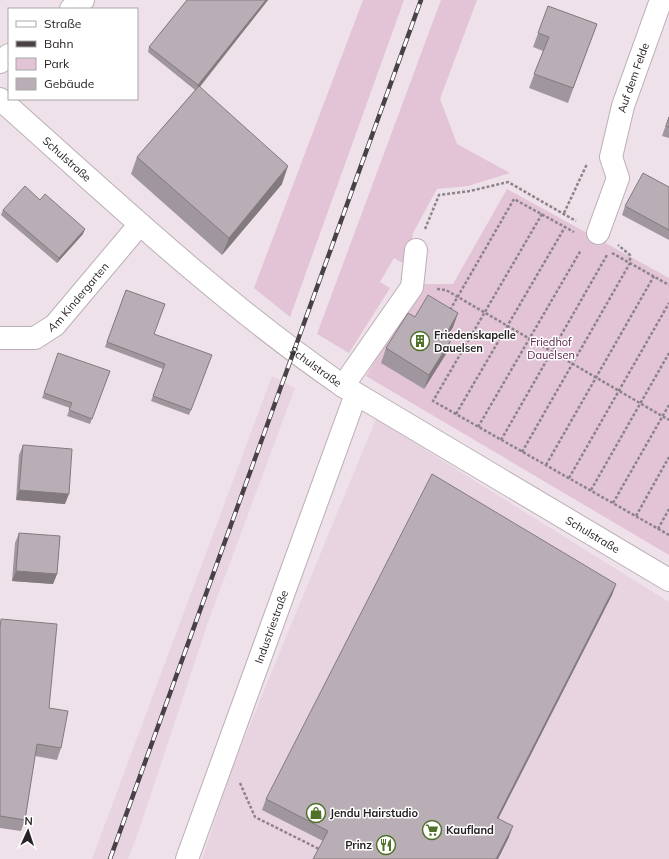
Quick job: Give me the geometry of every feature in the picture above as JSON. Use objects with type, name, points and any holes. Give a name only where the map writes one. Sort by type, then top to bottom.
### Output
[{"type":"street","points":[[72,8],[83,0]]},
{"type":"street","name":"Auf dem Felde","points":[[611,157],[622,106],[661,0]]},
{"type":"street","points":[[0,62],[8,56]]},
{"type":"street","name":"Schulstraße","points":[[0,99],[140,224],[262,326],[349,390],[669,580]]},
{"type":"street","points":[[590,239],[618,178],[611,157]]},
{"type":"street","name":"Am Kindergarten","points":[[0,338],[35,338],[55,325],[140,224]]},
{"type":"street","name":"Industriestraße","points":[[187,859],[349,390],[412,287],[416,250]]},
{"type":"path","points":[[564,214],[586,165],[611,157]]},
{"type":"path","points":[[416,250],[440,195],[470,191],[508,182],[564,214],[590,239],[622,248],[630,255],[630,263],[522,452]]},
{"type":"path","points":[[448,314],[514,199]]},
{"type":"path","points":[[542,214],[433,401],[669,535]]},
{"type":"path","points":[[456,414],[564,227]]},
{"type":"path","points":[[478,427],[529,339],[590,239]]},
{"type":"path","points":[[501,440],[610,252]]},
{"type":"path","points":[[546,465],[654,276]]},
{"type":"path","points":[[446,290],[669,420]]},
{"type":"path","points":[[569,478],[669,303]]},
{"type":"path","points":[[591,490],[669,353]]},
{"type":"path","points":[[613,503],[669,405]]},
{"type":"path","points":[[635,516],[669,457]]},
{"type":"path","points":[[658,529],[669,509]]},
{"type":"path","points":[[218,771],[239,780],[255,817],[325,852]]},
{"type":"shaded area","points":[[272,376],[295,388],[208,622],[140,827],[128,859],[92,859]]},
{"type":"shaded area","points":[[376,419],[669,602],[669,859],[202,859],[232,768]]},
{"type":"green space","points":[[363,0],[404,0],[290,317],[254,288]]},
{"type":"green space","points":[[441,0],[477,0],[440,99],[457,144],[510,173],[468,186],[437,189],[413,233],[408,266],[394,258],[380,282],[390,288],[349,353],[317,334]]},
{"type":"green space","name":"Friedhof Dauelsen","points":[[507,189],[669,278],[669,555],[366,376],[422,284],[453,284]]},
{"type":"building","points":[[187,0],[266,0],[198,85],[149,47]]},
{"type":"building","points":[[548,6],[597,24],[573,88],[534,74],[549,37],[538,33]]},
{"type":"building","points":[[199,86],[288,166],[229,238],[137,157]]},
{"type":"building","points":[[669,117],[669,127],[666,126]]},
{"type":"building","points":[[643,173],[669,187],[669,230],[625,206]]},
{"type":"building","points":[[25,186],[40,200],[45,194],[85,229],[59,258],[3,210]]},
{"type":"building","points":[[126,290],[165,304],[154,334],[212,355],[191,410],[153,396],[165,364],[107,342]]},
{"type":"building","name":"Friedenskapelle Dauelsen","points":[[428,295],[458,313],[445,336],[451,340],[429,375],[386,348],[408,313],[415,317]]},
{"type":"building","points":[[58,353],[110,371],[92,419],[69,410],[72,403],[44,393]]},
{"type":"building","points":[[23,445],[72,449],[69,494],[19,490]]},
{"type":"building","points":[[432,474],[616,584],[497,818],[513,826],[496,859],[313,859],[328,831],[266,799]]},
{"type":"building","points":[[19,533],[60,536],[57,574],[16,571]]},
{"type":"building","points":[[1,619],[57,624],[49,708],[68,711],[61,748],[37,744],[25,820],[0,816]]},
{"type":"railway","points":[[110,859],[421,0]]},
{"type":"place","name":"Friedenskapelle Dauelsen","points":[[420,341]]},
{"type":"place","name":"Jendu Hairstudio","points":[[316,813]]},
{"type":"place","name":"Kaufland","points":[[432,830]]},
{"type":"place","name":"Prinz","points":[[386,845]]}]
